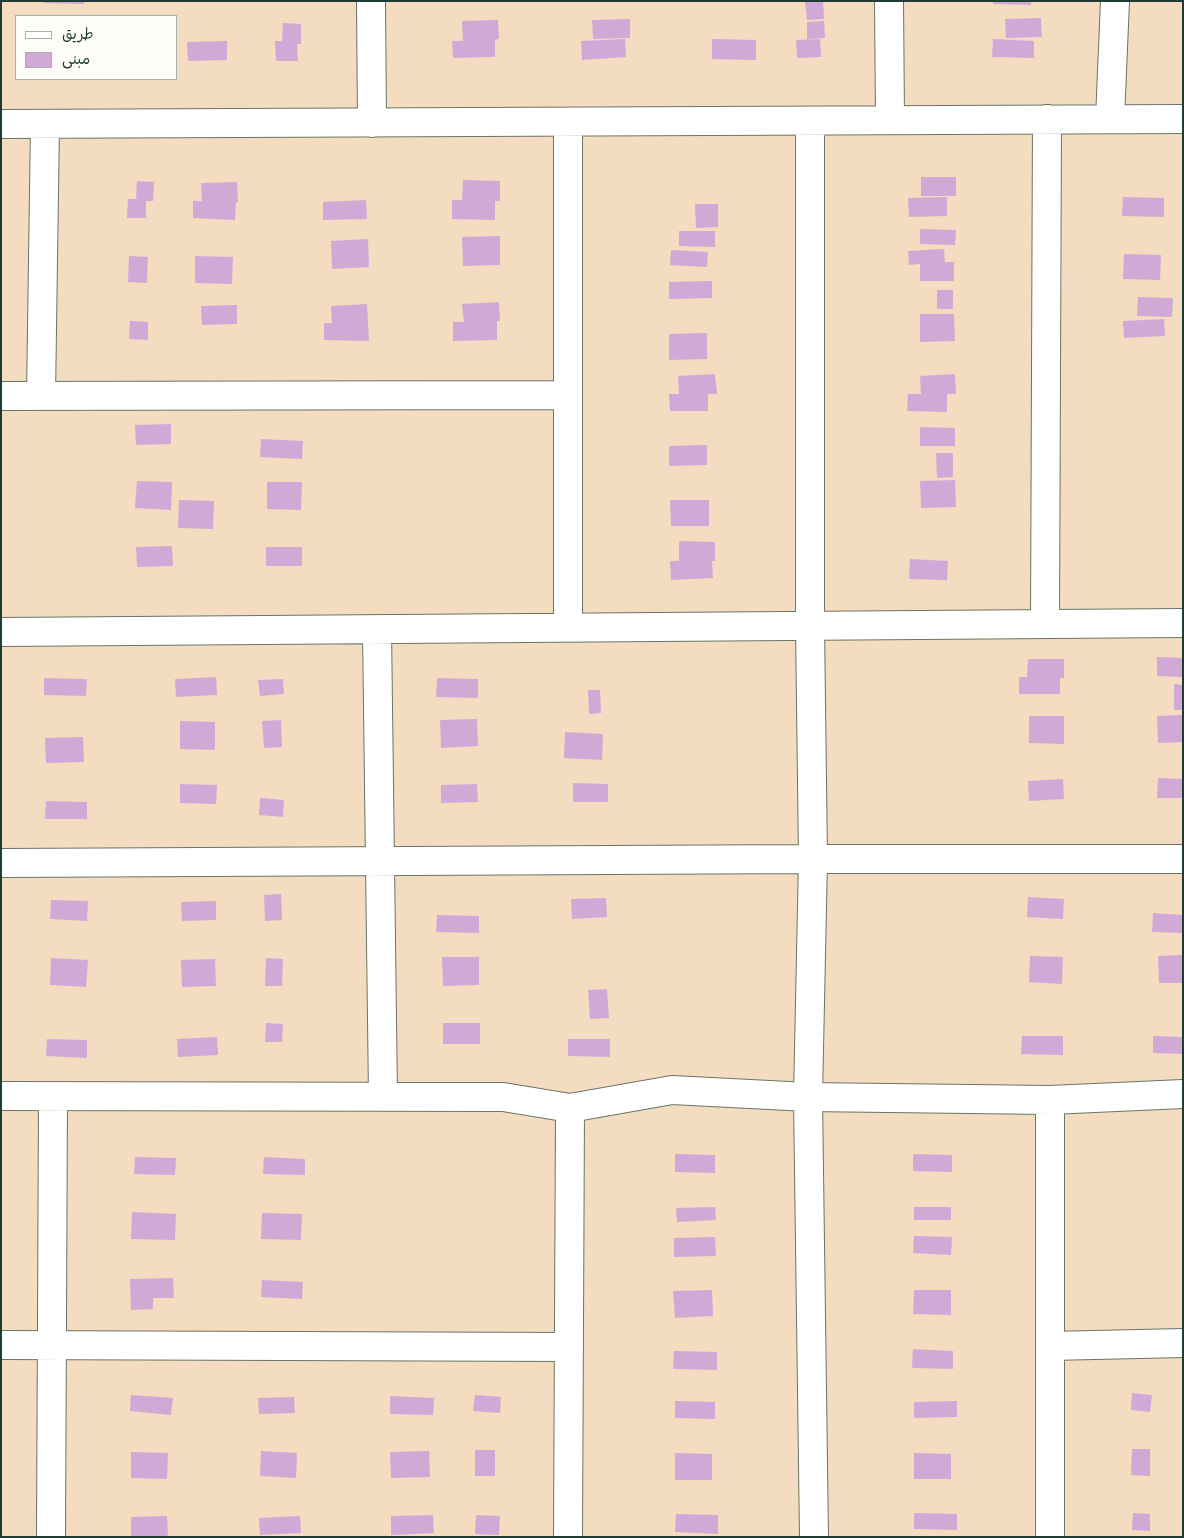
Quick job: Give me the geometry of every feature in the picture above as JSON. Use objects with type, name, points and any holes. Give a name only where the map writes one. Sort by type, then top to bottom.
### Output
[{"type":"street","points":[[371,1],[372,123]]},
{"type":"street","points":[[889,1],[890,120]]},
{"type":"street","points":[[1110,119],[1115,1]]},
{"type":"street","points":[[1045,624],[1048,119]]},
{"type":"street","points":[[1,124],[1183,119]]},
{"type":"street","points":[[810,121],[810,625],[813,859],[808,1098],[814,1537]]},
{"type":"street","points":[[568,122],[568,627]]},
{"type":"street","points":[[42,396],[45,124]]},
{"type":"street","points":[[1,396],[568,394]]},
{"type":"street","points":[[1,632],[1183,623]]},
{"type":"street","points":[[377,628],[382,1098]]},
{"type":"street","points":[[1,863],[1183,859]]},
{"type":"street","points":[[1,1096],[53,1098],[503,1098],[570,1108],[672,1090],[808,1098],[1050,1100],[1183,1094]]},
{"type":"street","points":[[51,1537],[53,1098]]},
{"type":"street","points":[[1050,1100],[1050,1537]]},
{"type":"street","points":[[568,1537],[570,1108]]},
{"type":"street","points":[[1050,1346],[1183,1343]]},
{"type":"street","points":[[1,1345],[569,1347]]},
{"type":"building","points":[[43,1],[84,1],[84,4],[43,3]]},
{"type":"building","points":[[805,1],[823,1],[824,19],[807,20]]},
{"type":"building","points":[[993,1],[1031,1],[1031,5],[993,4]]},
{"type":"building","points":[[1041,18],[1042,37],[1006,38],[1005,19]]},
{"type":"building","points":[[630,19],[630,38],[593,39],[592,20]]},
{"type":"building","points":[[498,20],[499,39],[495,40],[495,57],[453,58],[452,41],[463,41],[462,21]]},
{"type":"building","points":[[824,21],[825,38],[807,39],[807,22]]},
{"type":"building","points":[[283,23],[301,24],[301,44],[297,44],[298,61],[276,61],[275,41],[282,41]]},
{"type":"building","points":[[625,39],[626,57],[582,60],[581,41]]},
{"type":"building","points":[[712,39],[756,40],[756,60],[712,59]]},
{"type":"building","points":[[820,39],[821,57],[797,58],[796,40]]},
{"type":"building","points":[[993,39],[1034,41],[1034,58],[992,57]]},
{"type":"building","points":[[227,41],[227,60],[188,61],[187,42]]},
{"type":"building","points":[[921,177],[956,177],[956,196],[921,196]]},
{"type":"building","points":[[463,180],[500,181],[500,201],[495,201],[495,220],[452,219],[452,200],[462,200]]},
{"type":"building","points":[[137,181],[154,182],[153,201],[146,201],[146,218],[127,218],[128,199],[136,199]]},
{"type":"building","points":[[237,182],[238,202],[236,202],[235,220],[193,218],[193,201],[202,201],[201,183]]},
{"type":"building","points":[[947,197],[947,216],[909,217],[908,198]]},
{"type":"building","points":[[1123,197],[1164,198],[1164,217],[1122,216]]},
{"type":"building","points":[[366,200],[367,219],[323,220],[323,202]]},
{"type":"building","points":[[695,204],[718,204],[718,227],[696,228]]},
{"type":"building","points":[[920,229],[956,230],[955,245],[920,244]]},
{"type":"building","points":[[679,231],[715,231],[715,247],[679,246]]},
{"type":"building","points":[[500,236],[500,265],[463,266],[462,237]]},
{"type":"building","points":[[368,239],[369,267],[332,269],[331,241]]},
{"type":"building","points":[[944,249],[945,262],[954,262],[954,281],[920,281],[920,264],[909,265],[908,251]]},
{"type":"building","points":[[671,250],[708,252],[707,267],[670,265]]},
{"type":"building","points":[[1124,254],[1161,255],[1160,280],[1123,279]]},
{"type":"building","points":[[129,256],[148,257],[147,283],[128,282]]},
{"type":"building","points":[[195,256],[233,257],[232,284],[195,283]]},
{"type":"building","points":[[712,281],[712,298],[669,299],[669,282]]},
{"type":"building","points":[[937,290],[953,290],[953,309],[937,309]]},
{"type":"building","points":[[1138,297],[1173,298],[1172,317],[1137,316]]},
{"type":"building","points":[[499,302],[500,321],[497,321],[497,340],[453,341],[453,322],[464,322],[462,304]]},
{"type":"building","points":[[367,304],[369,341],[324,340],[324,323],[332,323],[331,306]]},
{"type":"building","points":[[237,305],[237,324],[202,325],[201,306]]},
{"type":"building","points":[[920,314],[954,314],[955,341],[920,342]]},
{"type":"building","points":[[1164,319],[1165,336],[1124,338],[1123,321]]},
{"type":"building","points":[[130,321],[148,322],[148,340],[129,339]]},
{"type":"building","points":[[707,333],[707,359],[669,360],[669,334]]},
{"type":"building","points":[[715,374],[717,394],[708,394],[708,411],[670,411],[669,394],[679,394],[678,376]]},
{"type":"building","points":[[955,374],[956,394],[947,394],[947,412],[907,411],[908,394],[921,394],[920,376]]},
{"type":"building","points":[[171,424],[171,444],[136,445],[135,425]]},
{"type":"building","points":[[920,427],[955,428],[955,446],[920,446]]},
{"type":"building","points":[[261,439],[303,441],[302,459],[260,457]]},
{"type":"building","points":[[707,445],[707,465],[669,466],[669,446]]},
{"type":"building","points":[[936,453],[953,453],[953,477],[937,478]]},
{"type":"building","points":[[955,480],[956,507],[921,508],[920,481]]},
{"type":"building","points":[[137,481],[172,482],[171,510],[135,508]]},
{"type":"building","points":[[267,482],[302,482],[301,510],[267,509]]},
{"type":"building","points":[[179,500],[214,501],[213,529],[178,528]]},
{"type":"building","points":[[670,500],[709,500],[709,526],[671,526]]},
{"type":"building","points":[[679,541],[715,542],[715,561],[712,561],[713,578],[671,580],[670,561],[679,561]]},
{"type":"building","points":[[172,546],[173,566],[137,567],[136,547]]},
{"type":"building","points":[[266,547],[302,547],[302,566],[266,566]]},
{"type":"building","points":[[910,559],[948,561],[947,580],[909,579]]},
{"type":"building","points":[[1157,657],[1183,658],[1183,677],[1157,676]]},
{"type":"building","points":[[1028,659],[1064,659],[1064,678],[1060,678],[1060,694],[1019,694],[1019,677],[1027,677]]},
{"type":"building","points":[[216,677],[217,695],[176,697],[175,679]]},
{"type":"building","points":[[44,678],[87,679],[86,696],[44,695]]},
{"type":"building","points":[[437,678],[478,679],[478,698],[436,697]]},
{"type":"building","points":[[283,679],[284,694],[260,696],[258,680]]},
{"type":"building","points":[[1174,684],[1183,685],[1183,710],[1174,710]]},
{"type":"building","points":[[588,690],[600,690],[601,713],[589,714]]},
{"type":"building","points":[[1183,715],[1183,742],[1158,743],[1157,716]]},
{"type":"building","points":[[1029,716],[1064,716],[1064,744],[1029,743]]},
{"type":"building","points":[[477,719],[478,746],[441,748],[440,720]]},
{"type":"building","points":[[281,720],[282,747],[264,748],[262,721]]},
{"type":"building","points":[[180,721],[215,722],[215,750],[180,749]]},
{"type":"building","points":[[565,732],[603,734],[602,760],[564,758]]},
{"type":"building","points":[[83,737],[84,762],[46,763],[45,738]]},
{"type":"building","points":[[1158,778],[1183,779],[1183,798],[1157,798]]},
{"type":"building","points":[[1063,779],[1064,799],[1029,801],[1028,781]]},
{"type":"building","points":[[573,783],[608,784],[608,802],[573,802]]},
{"type":"building","points":[[180,784],[217,785],[216,804],[180,803]]},
{"type":"building","points":[[477,784],[478,802],[441,803],[441,785]]},
{"type":"building","points":[[260,798],[284,800],[283,817],[259,815]]},
{"type":"building","points":[[46,801],[87,802],[87,819],[45,819]]},
{"type":"building","points":[[281,894],[282,920],[265,921],[264,895]]},
{"type":"building","points":[[1028,897],[1064,899],[1063,919],[1027,917]]},
{"type":"building","points":[[606,898],[607,917],[572,919],[571,899]]},
{"type":"building","points":[[51,900],[88,901],[87,921],[50,919]]},
{"type":"building","points":[[216,901],[216,920],[182,921],[181,902]]},
{"type":"building","points":[[1153,913],[1183,915],[1183,933],[1152,932]]},
{"type":"building","points":[[437,915],[479,916],[479,933],[436,932]]},
{"type":"building","points":[[1183,955],[1183,983],[1159,983],[1158,956]]},
{"type":"building","points":[[1030,956],[1063,957],[1062,984],[1029,982]]},
{"type":"building","points":[[442,957],[479,957],[479,985],[443,986]]},
{"type":"building","points":[[51,958],[88,960],[86,987],[50,985]]},
{"type":"building","points":[[266,958],[283,959],[282,986],[265,986]]},
{"type":"building","points":[[215,959],[216,986],[182,987],[181,960]]},
{"type":"building","points":[[607,989],[609,1018],[590,1019],[588,990]]},
{"type":"building","points":[[266,1023],[283,1024],[282,1042],[265,1042]]},
{"type":"building","points":[[443,1023],[480,1023],[480,1044],[443,1044]]},
{"type":"building","points":[[1022,1036],[1063,1036],[1063,1055],[1021,1054]]},
{"type":"building","points":[[1153,1036],[1183,1037],[1183,1054],[1153,1053]]},
{"type":"building","points":[[217,1037],[218,1055],[178,1057],[177,1039]]},
{"type":"building","points":[[47,1039],[87,1040],[87,1058],[46,1056]]},
{"type":"building","points":[[568,1039],[610,1039],[610,1057],[568,1056]]},
{"type":"building","points":[[675,1154],[715,1155],[715,1173],[675,1172]]},
{"type":"building","points":[[913,1154],[952,1155],[952,1172],[913,1171]]},
{"type":"building","points":[[135,1157],[176,1158],[175,1175],[134,1174]]},
{"type":"building","points":[[264,1157],[305,1159],[305,1175],[263,1174]]},
{"type":"building","points":[[715,1207],[716,1220],[677,1222],[676,1208]]},
{"type":"building","points":[[914,1207],[951,1207],[951,1220],[914,1220]]},
{"type":"building","points":[[132,1212],[176,1214],[175,1240],[131,1239]]},
{"type":"building","points":[[262,1213],[302,1214],[301,1240],[261,1239]]},
{"type":"building","points":[[914,1236],[952,1237],[951,1255],[913,1253]]},
{"type":"building","points":[[715,1237],[716,1256],[674,1257],[674,1238]]},
{"type":"building","points":[[173,1278],[174,1298],[153,1298],[153,1309],[131,1310],[130,1279]]},
{"type":"building","points":[[262,1280],[303,1282],[302,1299],[261,1297]]},
{"type":"building","points":[[712,1290],[713,1316],[675,1318],[673,1291]]},
{"type":"building","points":[[914,1290],[951,1290],[951,1315],[913,1314]]},
{"type":"building","points":[[913,1349],[953,1351],[953,1369],[912,1368]]},
{"type":"building","points":[[674,1351],[717,1352],[717,1370],[673,1369]]},
{"type":"building","points":[[1132,1393],[1152,1395],[1150,1412],[1131,1410]]},
{"type":"building","points":[[131,1395],[173,1398],[171,1415],[130,1411]]},
{"type":"building","points":[[475,1395],[501,1397],[500,1413],[473,1411]]},
{"type":"building","points":[[390,1396],[434,1398],[433,1415],[390,1414]]},
{"type":"building","points":[[294,1397],[295,1413],[259,1414],[258,1398]]},
{"type":"building","points":[[675,1401],[715,1402],[715,1419],[675,1418]]},
{"type":"building","points":[[957,1401],[957,1417],[914,1418],[914,1402]]},
{"type":"building","points":[[1132,1449],[1150,1449],[1150,1476],[1131,1475]]},
{"type":"building","points":[[475,1450],[495,1450],[495,1476],[475,1476]]},
{"type":"building","points":[[261,1451],[297,1453],[296,1478],[260,1476]]},
{"type":"building","points":[[429,1451],[430,1477],[391,1478],[390,1452]]},
{"type":"building","points":[[131,1452],[168,1453],[167,1479],[131,1478]]},
{"type":"building","points":[[675,1453],[712,1454],[712,1480],[675,1480]]},
{"type":"building","points":[[914,1453],[951,1454],[951,1479],[914,1479]]},
{"type":"building","points":[[914,1513],[957,1514],[957,1530],[914,1529]]},
{"type":"building","points":[[1133,1513],[1150,1514],[1150,1531],[1132,1530]]},
{"type":"building","points":[[676,1514],[718,1515],[718,1534],[675,1532]]},
{"type":"building","points":[[433,1515],[434,1533],[391,1535],[391,1516]]},
{"type":"building","points":[[476,1515],[500,1516],[499,1535],[475,1534]]},
{"type":"building","points":[[167,1516],[168,1536],[131,1537],[131,1517]]},
{"type":"building","points":[[300,1516],[301,1533],[260,1535],[259,1518]]}]
